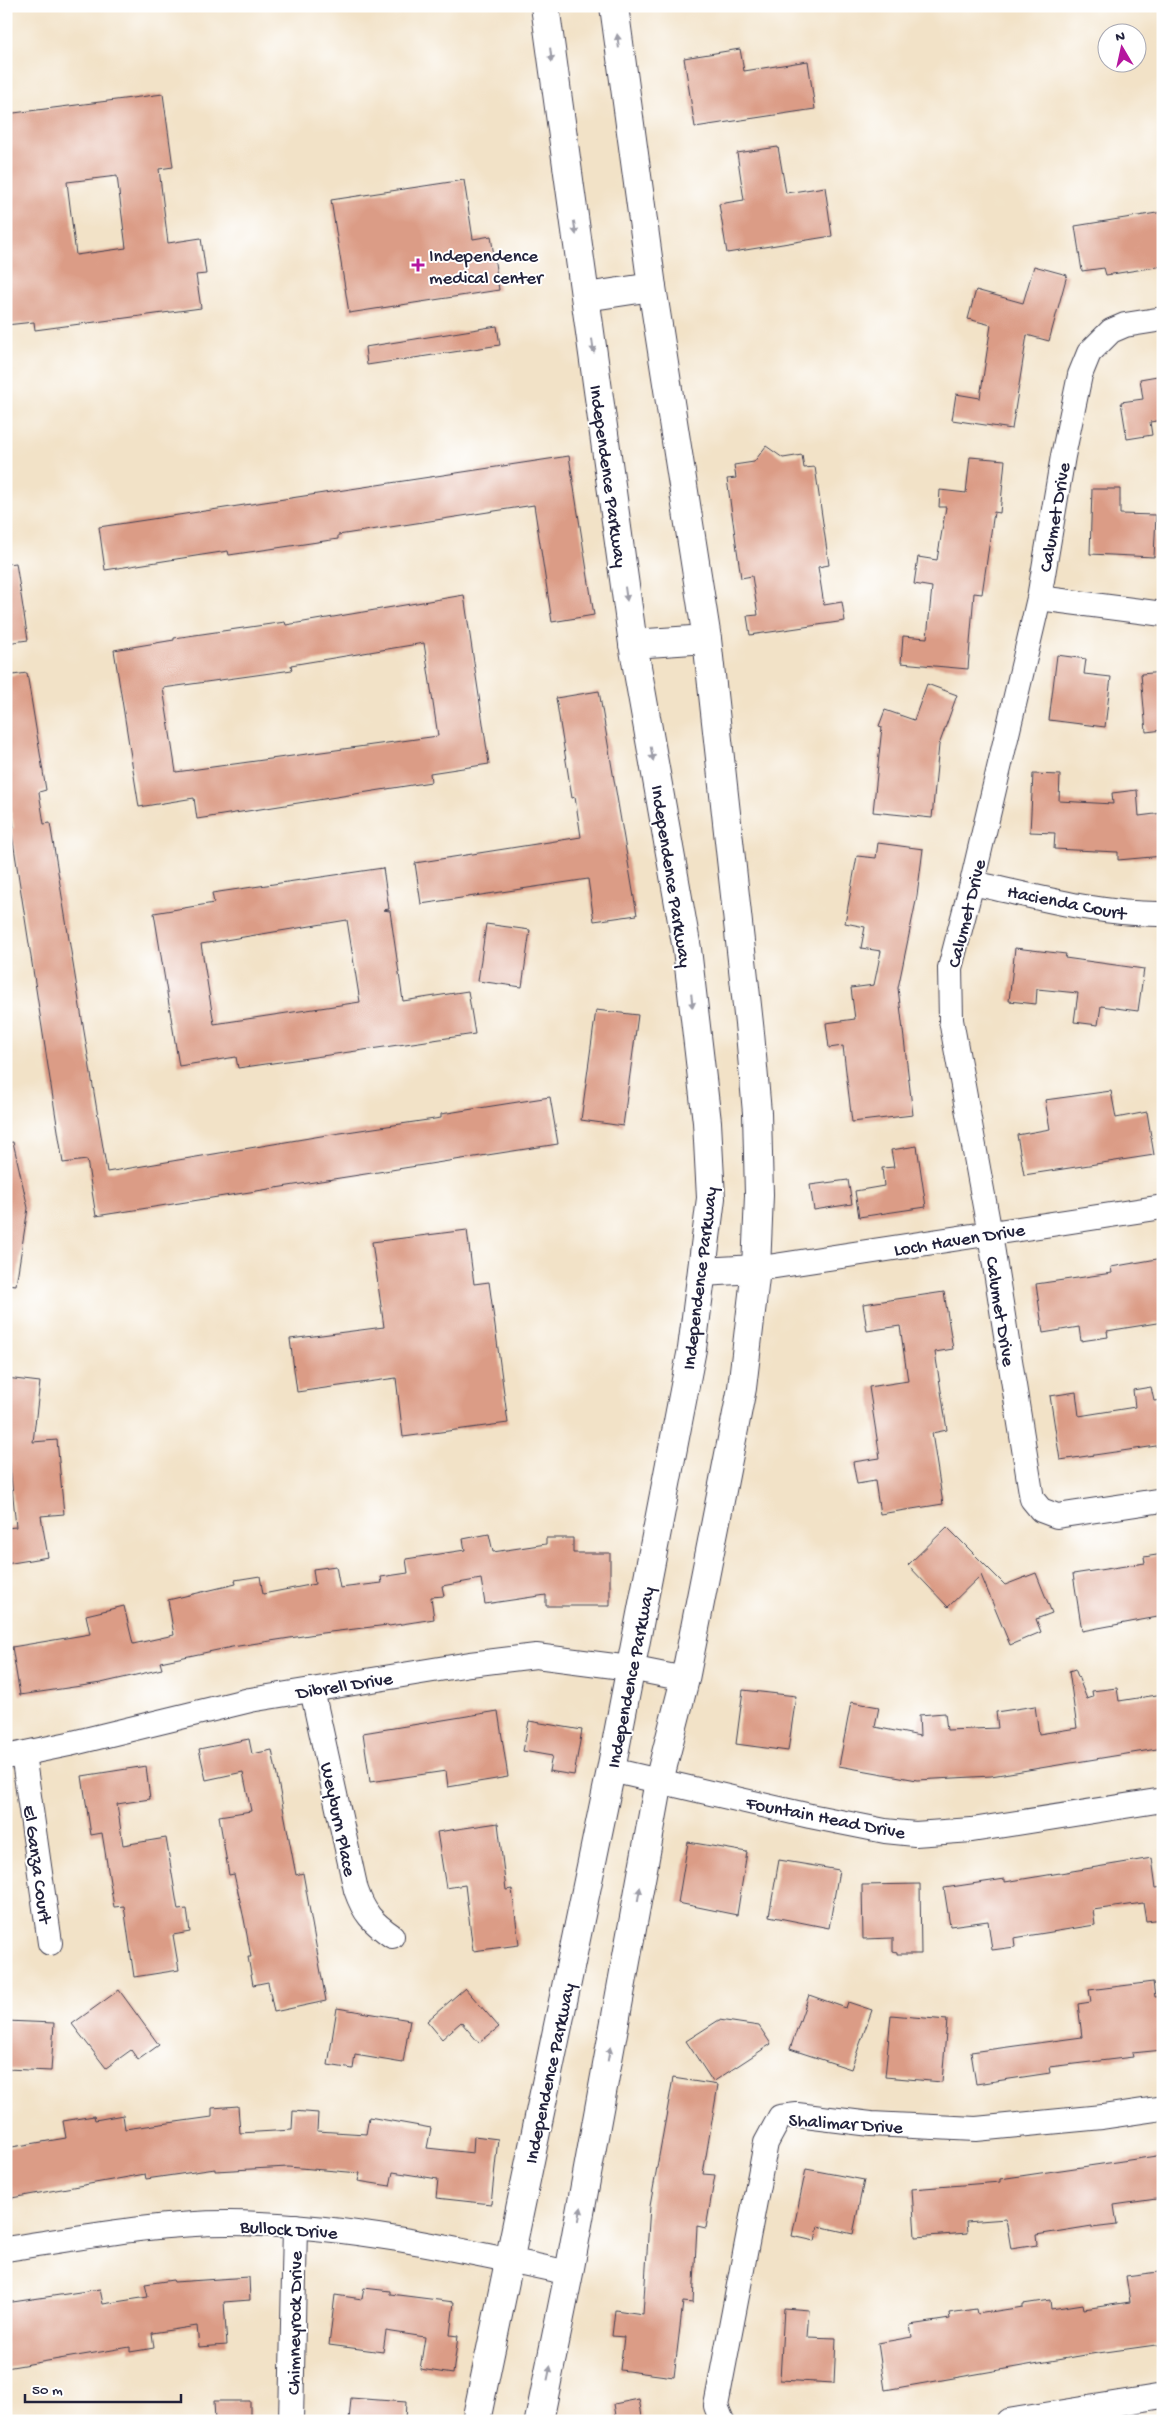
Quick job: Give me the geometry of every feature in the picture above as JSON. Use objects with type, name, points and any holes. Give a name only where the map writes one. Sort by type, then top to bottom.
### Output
[{"type":"main road","name":"Independence Parkway","points":[[476,2421],[611,1770],[692,1349],[711,1198],[707,1122],[687,949],[633,644],[545,6]]},
{"type":"main road","points":[[539,2421],[569,2273],[659,1781],[685,1679],[742,1388],[756,1269],[759,1195],[757,1113],[707,639],[652,287],[614,6]]},
{"type":"main road","points":[[586,298],[652,287]]},
{"type":"main road","points":[[633,644],[707,639]]},
{"type":"main road","points":[[702,1272],[756,1269]]},
{"type":"street","name":"Calumet Drive","points":[[1163,319],[1125,324],[1102,339],[1088,353],[1080,375],[1063,456],[1039,598],[972,883],[950,968],[951,1020],[990,1234],[1032,1498],[1041,1510],[1057,1516],[1163,1500]]},
{"type":"street","points":[[1039,598],[1163,614]]},
{"type":"street","name":"Hacienda Court","points":[[972,883],[1095,909],[1135,914],[1163,914]]},
{"type":"street","name":"Loch Haven Drive","points":[[756,1269],[1163,1207]]},
{"type":"street","name":"Dibrell Drive","points":[[15,1755],[250,1700],[470,1664],[536,1656],[630,1668],[685,1679]]},
{"type":"street","name":"Weyburn Place","points":[[312,1690],[356,1890],[363,1910],[377,1926],[392,1936]]},
{"type":"street","name":"El Ganza Court","points":[[15,1755],[50,1943]]},
{"type":"street","name":"Fountain Head Drive","points":[[611,1770],[810,1816],[885,1831],[915,1834],[972,1830],[1163,1800]]},
{"type":"street","name":"Shalimar Drive","points":[[722,2421],[716,2406],[742,2265],[766,2143],[780,2117],[797,2115],[871,2124],[976,2129],[1102,2117],[1163,2108]]},
{"type":"street","name":"Bullock Drive","points":[[6,2249],[123,2231],[228,2223],[295,2226],[358,2234],[509,2260],[569,2273]]},
{"type":"street","name":"Chimneyrock Drive","points":[[291,2421],[295,2226]]},
{"type":"street","points":[[1008,2421],[1163,2396]]},
{"type":"building","points":[[740,49],[744,71],[808,61],[815,109],[695,127],[684,58]]},
{"type":"building","points":[[163,94],[173,167],[159,169],[168,243],[201,238],[206,274],[196,275],[201,308],[35,330],[34,322],[6,325],[6,114]],"holes":[[[117,176],[126,248],[76,255],[67,182]]]},
{"type":"building","points":[[778,147],[786,193],[825,187],[832,236],[727,253],[719,204],[744,200],[737,153]]},
{"type":"building","name":"Independence medical center","points":[[464,180],[473,239],[491,236],[499,290],[349,313],[331,200]]},
{"type":"building","points":[[1163,212],[1163,266],[1106,275],[1104,268],[1082,271],[1075,226]]},
{"type":"building","points":[[1034,266],[1067,275],[1049,341],[1027,335],[1012,429],[952,420],[956,394],[980,398],[991,325],[968,319],[976,290],[1023,303]]},
{"type":"building","points":[[497,326],[500,345],[367,365],[365,347]]},
{"type":"building","points":[[1163,375],[1163,420],[1150,422],[1152,435],[1127,439],[1121,402],[1143,399],[1140,379]]},
{"type":"building","points":[[766,446],[783,458],[802,455],[804,468],[815,467],[829,565],[818,567],[824,605],[842,602],[845,621],[750,635],[747,616],[758,615],[752,576],[741,578],[727,479],[736,478],[734,465],[754,462]]},
{"type":"building","points":[[569,456],[594,615],[552,622],[534,505],[338,535],[338,539],[229,555],[228,551],[105,570],[99,527]]},
{"type":"building","points":[[970,457],[1005,460],[1000,513],[994,512],[982,594],[974,593],[968,669],[901,663],[903,636],[927,638],[932,587],[914,584],[918,557],[937,560],[946,507],[939,507],[940,490],[966,493]]},
{"type":"building","points":[[1092,489],[1120,489],[1120,514],[1156,515],[1154,557],[1090,554]]},
{"type":"building","points":[[16,563],[28,640],[6,643],[6,564]]},
{"type":"building","points":[[464,595],[489,764],[430,773],[431,782],[197,819],[194,798],[139,807],[114,650],[174,640],[174,638],[285,622],[286,625]],"holes":[[[424,643],[438,736],[176,772],[163,688],[292,670],[291,665]]]},
{"type":"building","points":[[1057,655],[1086,659],[1084,674],[1111,677],[1105,727],[1049,720]]},
{"type":"building","points":[[1163,672],[1163,730],[1146,732],[1141,674]]},
{"type":"building","points":[[27,673],[46,790],[39,792],[44,824],[50,823],[107,1172],[441,1118],[441,1114],[550,1097],[558,1144],[96,1216],[87,1160],[63,1163],[11,828],[14,828],[6,779],[6,676]]},
{"type":"building","points":[[927,684],[957,695],[939,745],[932,818],[873,812],[882,727],[879,726],[885,710],[914,720]]},
{"type":"building","points":[[599,691],[637,915],[594,921],[588,879],[421,904],[415,863],[581,837],[575,797],[572,798],[556,698]]},
{"type":"building","points":[[1033,774],[1060,775],[1059,801],[1113,804],[1112,793],[1137,790],[1139,816],[1163,813],[1163,856],[1118,860],[1118,852],[1054,849],[1055,833],[1030,832]]},
{"type":"building","points":[[878,843],[923,849],[917,896],[898,988],[913,1115],[852,1122],[843,1046],[829,1048],[826,1023],[855,1019],[851,988],[874,985],[881,951],[861,948],[865,927],[845,923],[857,856],[876,858]]},
{"type":"building","points":[[383,868],[389,909],[383,910],[390,911],[403,1001],[468,991],[475,1034],[238,1068],[236,1057],[179,1066],[154,913],[214,903],[212,893]],"holes":[[[347,920],[360,1002],[214,1024],[201,944]]]},
{"type":"building","points":[[486,924],[530,930],[522,987],[478,981]]},
{"type":"building","points":[[1015,948],[1066,954],[1065,958],[1144,969],[1138,1011],[1101,1006],[1098,1025],[1074,1022],[1078,993],[1037,989],[1036,1004],[1009,1001]]},
{"type":"building","points":[[596,1010],[638,1015],[623,1126],[581,1120]]},
{"type":"building","points":[[1111,1091],[1116,1118],[1147,1112],[1154,1155],[1024,1175],[1017,1135],[1050,1129],[1045,1100]]},
{"type":"building","points":[[13,1142],[28,1208],[16,1285],[6,1284],[6,1143]]},
{"type":"building","points":[[917,1146],[926,1207],[859,1217],[855,1191],[884,1186],[882,1168],[894,1167],[891,1150]]},
{"type":"building","points":[[848,1180],[852,1204],[814,1210],[810,1185]]},
{"type":"building","points":[[467,1230],[474,1284],[489,1282],[508,1423],[403,1437],[396,1378],[297,1392],[290,1339],[384,1327],[372,1242]]},
{"type":"building","points":[[1163,1258],[1163,1322],[1107,1331],[1108,1337],[1081,1341],[1079,1327],[1043,1333],[1036,1284],[1112,1273],[1111,1267]]},
{"type":"building","points":[[944,1292],[953,1349],[935,1352],[947,1430],[932,1433],[943,1504],[880,1514],[875,1481],[857,1484],[853,1462],[880,1458],[869,1387],[908,1381],[900,1326],[867,1331],[863,1304]]},
{"type":"building","points":[[6,1378],[40,1382],[33,1442],[57,1440],[64,1514],[41,1516],[48,1557],[6,1564],[6,1528],[16,1527],[6,1425]]},
{"type":"building","points":[[1151,1387],[1154,1401],[1163,1400],[1163,1445],[1060,1460],[1050,1396],[1076,1392],[1079,1416],[1135,1407],[1133,1390]]},
{"type":"building","points":[[947,1527],[1005,1585],[1036,1573],[1052,1613],[1036,1619],[1041,1632],[1010,1645],[981,1575],[948,1607],[908,1565]]},
{"type":"building","points":[[489,1534],[493,1552],[546,1544],[546,1538],[573,1538],[573,1553],[610,1553],[610,1606],[546,1606],[546,1595],[485,1604],[481,1579],[442,1586],[444,1596],[431,1597],[434,1619],[322,1633],[232,1647],[160,1662],[162,1669],[101,1683],[20,1695],[12,1647],[90,1634],[86,1615],[124,1606],[133,1644],[174,1635],[168,1600],[236,1584],[235,1580],[260,1576],[263,1594],[315,1584],[313,1569],[336,1566],[340,1588],[382,1583],[381,1577],[408,1573],[406,1559],[465,1550],[463,1539]]},
{"type":"building","points":[[1163,1554],[1163,1616],[1082,1631],[1073,1574],[1145,1563],[1144,1557]]},
{"type":"building","points":[[1075,1669],[1087,1699],[1093,1697],[1092,1691],[1117,1688],[1119,1701],[1163,1694],[1163,1748],[991,1776],[917,1780],[839,1766],[851,1702],[879,1707],[875,1727],[920,1736],[919,1715],[945,1713],[947,1730],[998,1728],[996,1712],[1035,1706],[1039,1734],[1077,1728],[1069,1671]]},
{"type":"building","points":[[743,1690],[796,1696],[788,1751],[736,1744]]},
{"type":"building","points":[[498,1711],[508,1777],[448,1787],[446,1771],[370,1782],[363,1733]]},
{"type":"building","points":[[529,1721],[582,1730],[574,1775],[549,1771],[552,1756],[523,1751]]},
{"type":"building","points":[[249,1739],[252,1754],[272,1750],[296,1875],[303,1873],[326,2001],[274,2012],[268,1982],[253,1985],[248,1957],[251,1957],[244,1919],[234,1874],[229,1875],[219,1816],[251,1811],[243,1772],[206,1780],[199,1749]]},
{"type":"building","points":[[146,1766],[150,1799],[117,1804],[123,1845],[166,1838],[178,1910],[187,1909],[190,1932],[173,1935],[179,1970],[134,1977],[124,1906],[114,1907],[102,1833],[91,1835],[82,1776]]},
{"type":"building","points":[[498,1823],[506,1890],[512,1889],[519,1945],[473,1951],[465,1885],[446,1888],[437,1832]]},
{"type":"building","points":[[688,1842],[747,1852],[737,1915],[678,1903]]},
{"type":"building","points":[[1152,1858],[1156,1888],[1163,1887],[1163,1919],[1146,1921],[1143,1903],[1093,1910],[1095,1925],[1014,1938],[1015,1947],[992,1950],[988,1921],[950,1926],[944,1888],[1005,1879],[1005,1882]]},
{"type":"building","points":[[779,1860],[839,1870],[829,1928],[769,1916]]},
{"type":"building","points":[[920,1884],[921,1954],[897,1954],[897,1952],[893,1951],[893,1938],[863,1939],[862,1885]]},
{"type":"building","points":[[1153,1982],[1155,1997],[1163,1996],[1163,2050],[1132,2053],[1133,2057],[1049,2067],[1050,2073],[976,2084],[971,2052],[1082,2037],[1078,2004],[1091,2002],[1089,1990]]},
{"type":"building","points":[[465,1988],[499,2027],[479,2043],[461,2022],[442,2039],[427,2021]]},
{"type":"building","points":[[119,1990],[159,2045],[138,2060],[131,2050],[106,2068],[72,2024]]},
{"type":"building","points":[[809,1995],[846,2008],[848,2002],[872,2010],[851,2069],[790,2049]]},
{"type":"building","points":[[337,2008],[410,2020],[403,2063],[355,2055],[353,2069],[328,2065]]},
{"type":"building","points":[[891,2015],[947,2020],[942,2082],[885,2077]]},
{"type":"building","points":[[719,2020],[759,2026],[771,2044],[713,2082],[686,2041]]},
{"type":"building","points":[[6,2021],[54,2023],[51,2071],[6,2069]]},
{"type":"building","points":[[673,2078],[718,2085],[703,2174],[715,2175],[706,2228],[697,2226],[693,2303],[683,2302],[674,2377],[620,2370],[624,2337],[612,2336],[615,2310],[643,2314],[650,2206]]},
{"type":"building","points":[[238,2106],[240,2133],[292,2130],[293,2111],[318,2113],[317,2131],[366,2134],[369,2117],[431,2128],[427,2148],[473,2153],[474,2136],[498,2139],[491,2204],[436,2198],[438,2179],[393,2172],[390,2186],[358,2181],[360,2173],[288,2167],[215,2171],[215,2169],[146,2179],[145,2174],[6,2199],[6,2148],[66,2138],[63,2121],[94,2116],[95,2120],[123,2115],[125,2129],[212,2117],[212,2108]]},
{"type":"building","points":[[1163,2155],[1163,2198],[1114,2205],[1117,2225],[1092,2228],[1092,2226],[1036,2235],[1037,2245],[1011,2249],[1006,2219],[966,2222],[967,2233],[915,2237],[912,2189],[1000,2182],[1000,2179]]},
{"type":"building","points":[[806,2169],[864,2180],[853,2234],[818,2226],[815,2241],[792,2236]]},
{"type":"building","points":[[1158,2272],[1163,2303],[1163,2344],[1091,2354],[885,2390],[878,2343],[912,2337],[910,2325],[950,2319],[949,2313],[976,2309],[977,2314],[1023,2307],[1023,2304],[1050,2300],[1051,2309],[1083,2304],[1084,2309],[1130,2302],[1126,2276]]},
{"type":"building","points":[[249,2277],[250,2300],[224,2302],[227,2345],[199,2347],[197,2326],[152,2333],[154,2348],[130,2352],[130,2347],[6,2368],[6,2303],[100,2289],[103,2304],[148,2297],[145,2284],[173,2280],[174,2282]]},
{"type":"building","points":[[364,2288],[390,2291],[390,2294],[454,2302],[450,2335],[458,2336],[453,2374],[420,2369],[425,2337],[386,2331],[383,2352],[329,2345],[335,2295],[362,2299]]},
{"type":"building","points":[[784,2308],[809,2310],[807,2337],[836,2338],[834,2383],[780,2380]]},
{"type":"building","points":[[351,2398],[406,2402],[405,2421],[349,2421]]},
{"type":"building","points":[[639,2399],[643,2421],[617,2421],[614,2404]]},
{"type":"building","points":[[214,2401],[250,2401],[250,2421],[215,2421]]},
{"type":"place","name":"Independence medical center","points":[[418,265]]}]
